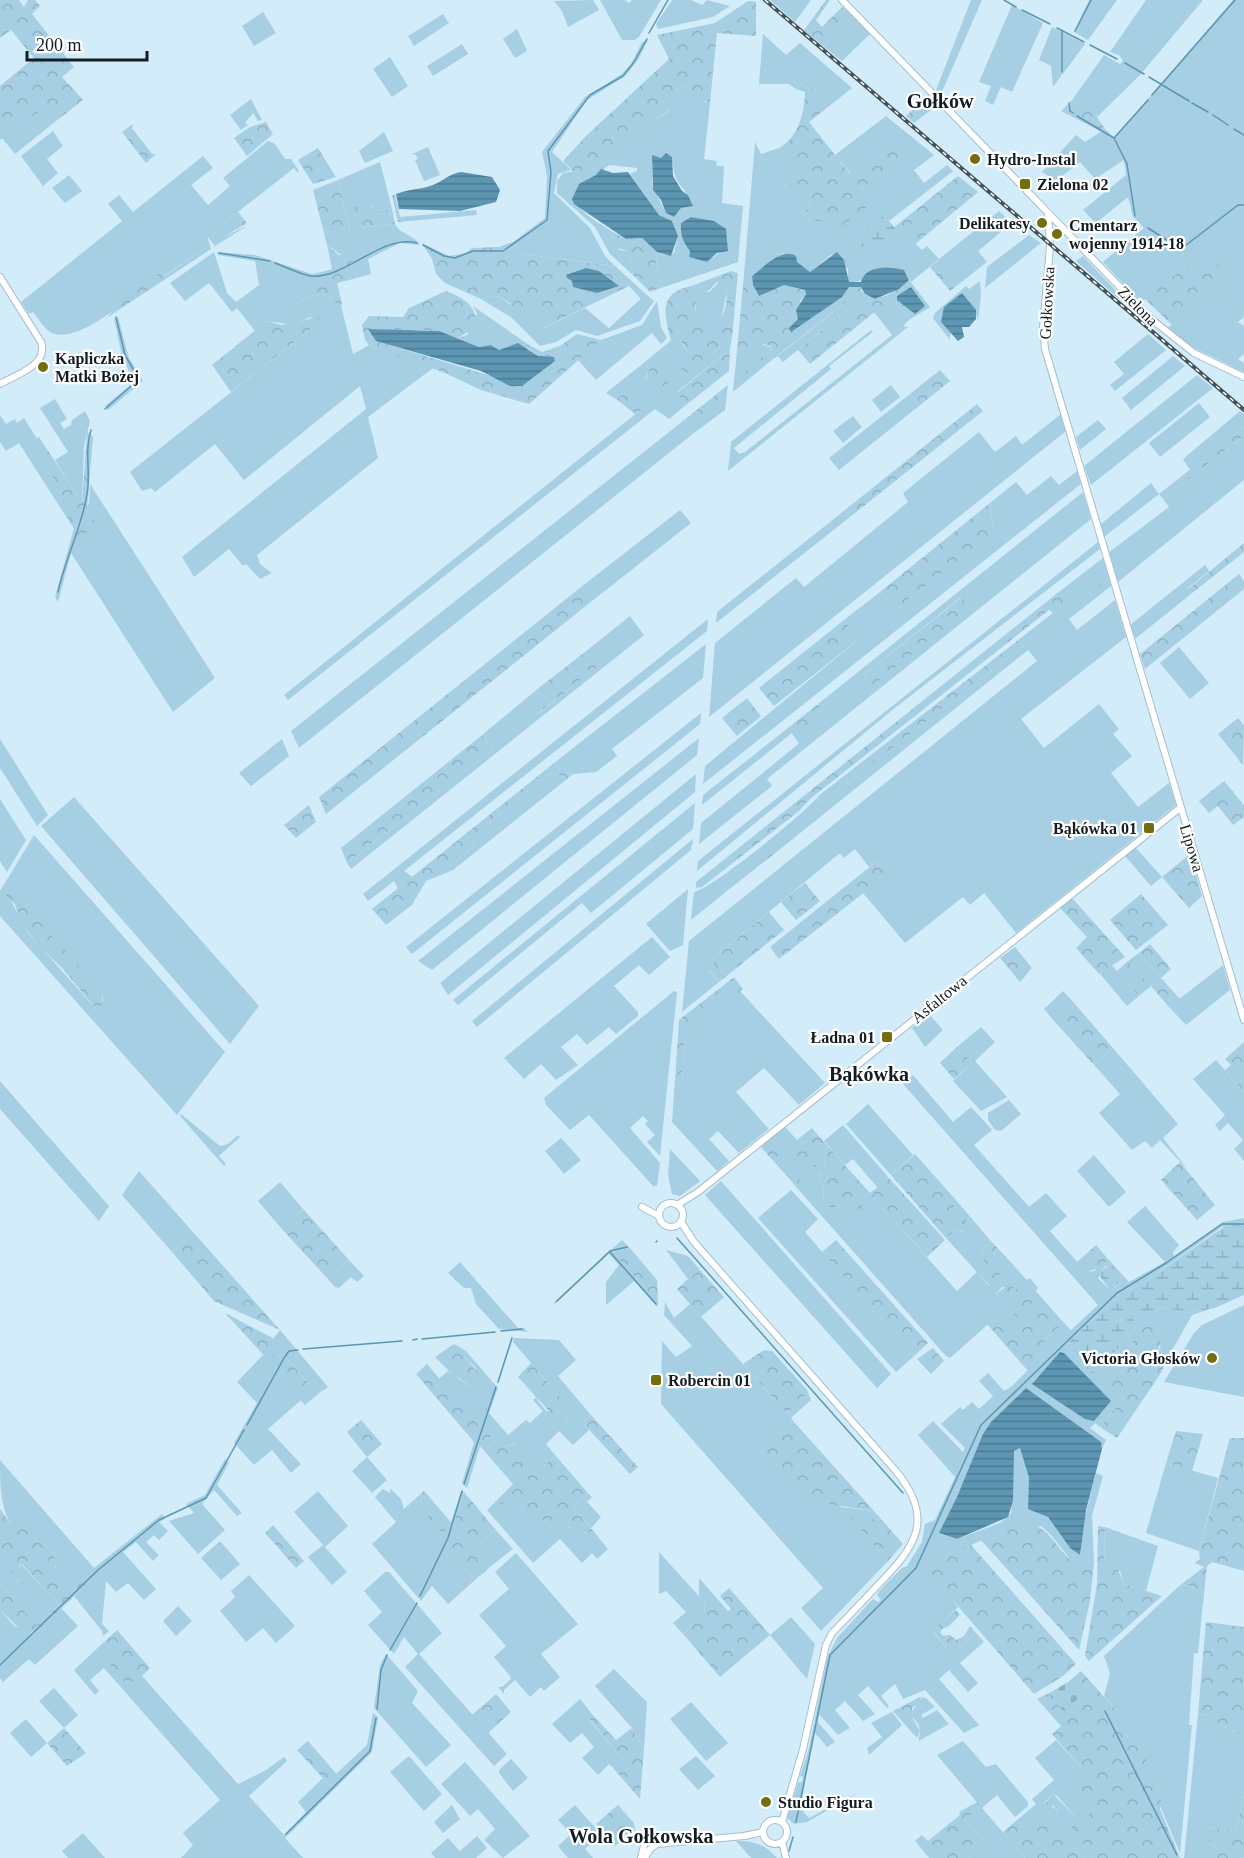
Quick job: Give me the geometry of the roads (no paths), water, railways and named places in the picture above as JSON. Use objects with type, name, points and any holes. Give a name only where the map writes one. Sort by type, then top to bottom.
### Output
[{"type":"street","points":[[842,0],[1048,213]]},
{"type":"street","name":"Zielona","points":[[1048,213],[1169,336],[1197,355],[1244,377]]},
{"type":"street","name":"Gołkowska","points":[[1048,213],[1050,246],[1043,328],[1045,350],[1141,675]]},
{"type":"street","points":[[0,277],[41,342],[42,354],[39,362],[0,384]]},
{"type":"street","name":"Lipowa","points":[[1141,675],[1244,1020]]},
{"type":"street","name":"Asfaltowa","points":[[677,1205],[698,1192],[1180,808]]},
{"type":"street","name":"Asfaltowa","points":[[682,1211],[698,1192]]},
{"type":"street","points":[[670,1204],[677,1205],[682,1211],[678,1224],[665,1226],[660,1212],[670,1204]]},
{"type":"street","points":[[678,1224],[896,1471],[910,1489],[918,1514],[917,1532],[907,1554],[832,1634],[826,1645],[803,1749],[780,1821]]},
{"type":"street","points":[[764,1835],[768,1822],[780,1821]]},
{"type":"street","points":[[778,1843],[787,1831],[780,1821]]},
{"type":"street","points":[[643,1858],[647,1847],[644,1840],[647,1836],[653,1835],[657,1842]]},
{"type":"street","points":[[647,1847],[657,1842],[671,1843],[764,1835],[778,1843],[784,1858]]},
{"type":"waterway","points":[[649,33],[668,0]]},
{"type":"waterway","points":[[1004,0],[1016,7]]},
{"type":"waterway","points":[[1075,31],[1091,0]]},
{"type":"waterway","points":[[1152,95],[1235,0]]},
{"type":"waterway","points":[[1022,10],[1050,24]]},
{"type":"waterway","points":[[1057,28],[1084,42]]},
{"type":"waterway","points":[[1062,31],[1062,72]]},
{"type":"waterway","points":[[423,245],[444,256],[455,258],[473,251],[503,251],[547,220],[551,172],[548,151],[590,95],[623,76],[647,39]]},
{"type":"waterway","points":[[1090,45],[1117,59]]},
{"type":"waterway","points":[[1125,63],[1144,74]]},
{"type":"waterway","points":[[1149,77],[1189,101]]},
{"type":"waterway","points":[[1135,216],[1127,164],[1114,138],[1148,100]]},
{"type":"waterway","points":[[1069,103],[1070,111],[1073,113]]},
{"type":"waterway","points":[[1192,103],[1208,112]]},
{"type":"waterway","points":[[1213,115],[1228,125]]},
{"type":"waterway","points":[[1077,116],[1114,138]]},
{"type":"waterway","points":[[1234,129],[1244,135]]},
{"type":"waterway","points":[[1148,228],[1181,249],[1238,205],[1244,205]]},
{"type":"waterway","points":[[275,263],[306,275],[324,275],[337,271],[391,244],[417,243]]},
{"type":"waterway","points":[[219,253],[270,261]]},
{"type":"waterway","points":[[105,409],[139,379],[125,355],[116,317]]},
{"type":"waterway","points":[[58,592],[85,506],[91,430]]},
{"type":"waterway","points":[[796,1822],[830,1655],[916,1568],[981,1425],[1117,1293],[1166,1263],[1222,1224],[1244,1224]]},
{"type":"waterway","points":[[677,1238],[903,1493]]},
{"type":"waterway","points":[[557,1301],[610,1251],[627,1247]]},
{"type":"waterway","points":[[610,1252],[656,1304]]},
{"type":"waterway","points":[[501,1331],[522,1329]]},
{"type":"waterway","points":[[422,1339],[495,1332]]},
{"type":"waterway","points":[[498,1382],[512,1338]]},
{"type":"waterway","points":[[413,1340],[417,1339]]},
{"type":"waterway","points":[[303,1349],[402,1341]]},
{"type":"waterway","points":[[247,1425],[284,1358],[289,1351],[298,1350]]},
{"type":"waterway","points":[[464,1484],[496,1387]]},
{"type":"waterway","points":[[0,1665],[98,1570],[159,1520],[206,1498],[244,1430]]},
{"type":"waterway","points":[[420,1596],[448,1538],[462,1491]]},
{"type":"waterway","points":[[390,1650],[417,1603]]},
{"type":"waterway","points":[[377,1709],[381,1670],[387,1655]]},
{"type":"waterway","points":[[1105,1711],[1177,1855]]},
{"type":"waterway","points":[[286,1834],[370,1751],[376,1718]]},
{"type":"waterway","points":[[789,1851],[793,1837]]},
{"type":"railway","points":[[765,0],[1244,410]]},
{"type":"place","name":"Hydro-Instal","points":[[975,159]]},
{"type":"place","name":"Zielona 02","points":[[1025,184]]},
{"type":"place","name":"Delikatesy","points":[[1042,223]]},
{"type":"place","name":"Cmentarz wojenny 1914-18","points":[[1057,234]]},
{"type":"place","name":"Kapliczka Matki Bożej","points":[[43,367]]},
{"type":"place","name":"Bąkówka 01","points":[[1149,828]]},
{"type":"place","name":"Ładna 01","points":[[887,1037]]},
{"type":"place","name":"Victoria Głosków","points":[[1212,1358]]},
{"type":"place","name":"Robercin 01","points":[[656,1380]]},
{"type":"place","name":"Studio Figura","points":[[766,1802]]},
{"type":"district","name":"Gołków","points":[[940,101]]},
{"type":"district","name":"Bąkówka","points":[[869,1074]]},
{"type":"district","name":"Wola Gołkowska","points":[[641,1836]]}]
